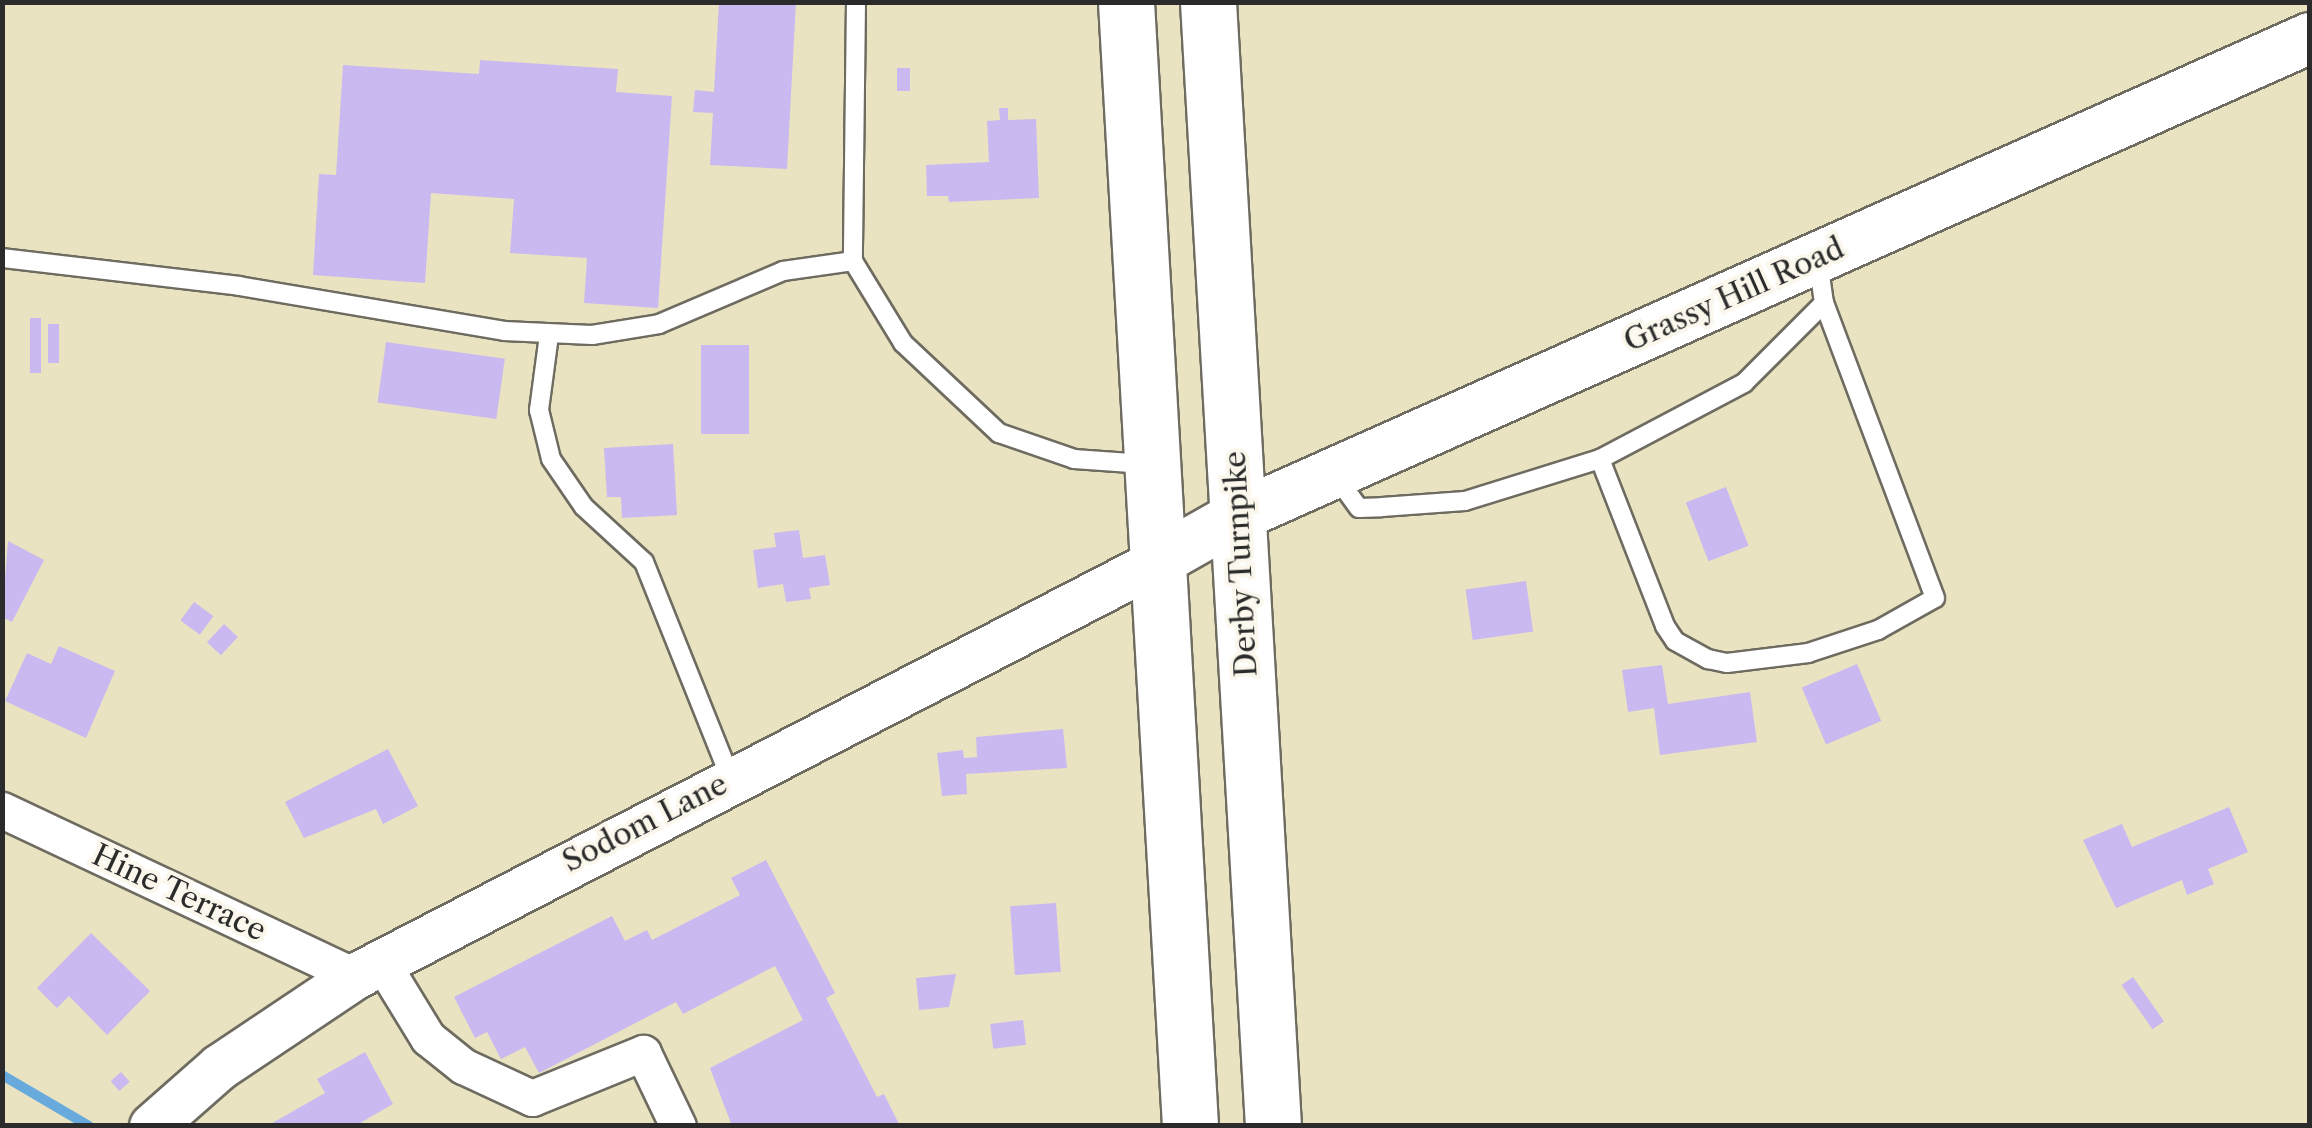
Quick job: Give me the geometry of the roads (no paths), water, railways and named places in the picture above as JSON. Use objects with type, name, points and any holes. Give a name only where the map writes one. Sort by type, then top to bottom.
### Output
[{"type":"highway","points":[[1126,2],[1162,560],[1190,1126]]},
{"type":"highway","name":"Derby Turnpike","points":[[1208,2],[1273,1126]]},
{"type":"main road","name":"Grassy Hill Road","points":[[1162,560],[1238,516],[1334,474],[1821,280],[2310,38]]},
{"type":"street","name":"Sodom Lane","points":[[152,1126],[219,1067],[368,969],[1162,560]]},
{"type":"street","name":"Hine Terrace","points":[[2,810],[368,969]]},
{"type":"street","points":[[368,969],[428,1038],[463,1066],[532,1098],[643,1053],[678,1126]]},
{"type":"lane","points":[[856,2],[853,261],[903,343],[979,420],[1046,452],[1155,465]]},
{"type":"lane","points":[[2,258],[238,286],[549,334],[630,332],[742,284],[853,261]]},
{"type":"lane","points":[[1600,459],[1665,626],[1675,641],[1708,659],[1727,663],[1808,654],[1878,630],[1935,598],[1821,280]]},
{"type":"lane","points":[[1334,474],[1359,508],[1382,507],[1465,501],[1600,459],[1744,383],[1821,280]]},
{"type":"lane","points":[[549,334],[538,410],[551,459],[584,507],[644,562],[731,780]]},
{"type":"waterway","points":[[2,1075],[89,1126]]}]
